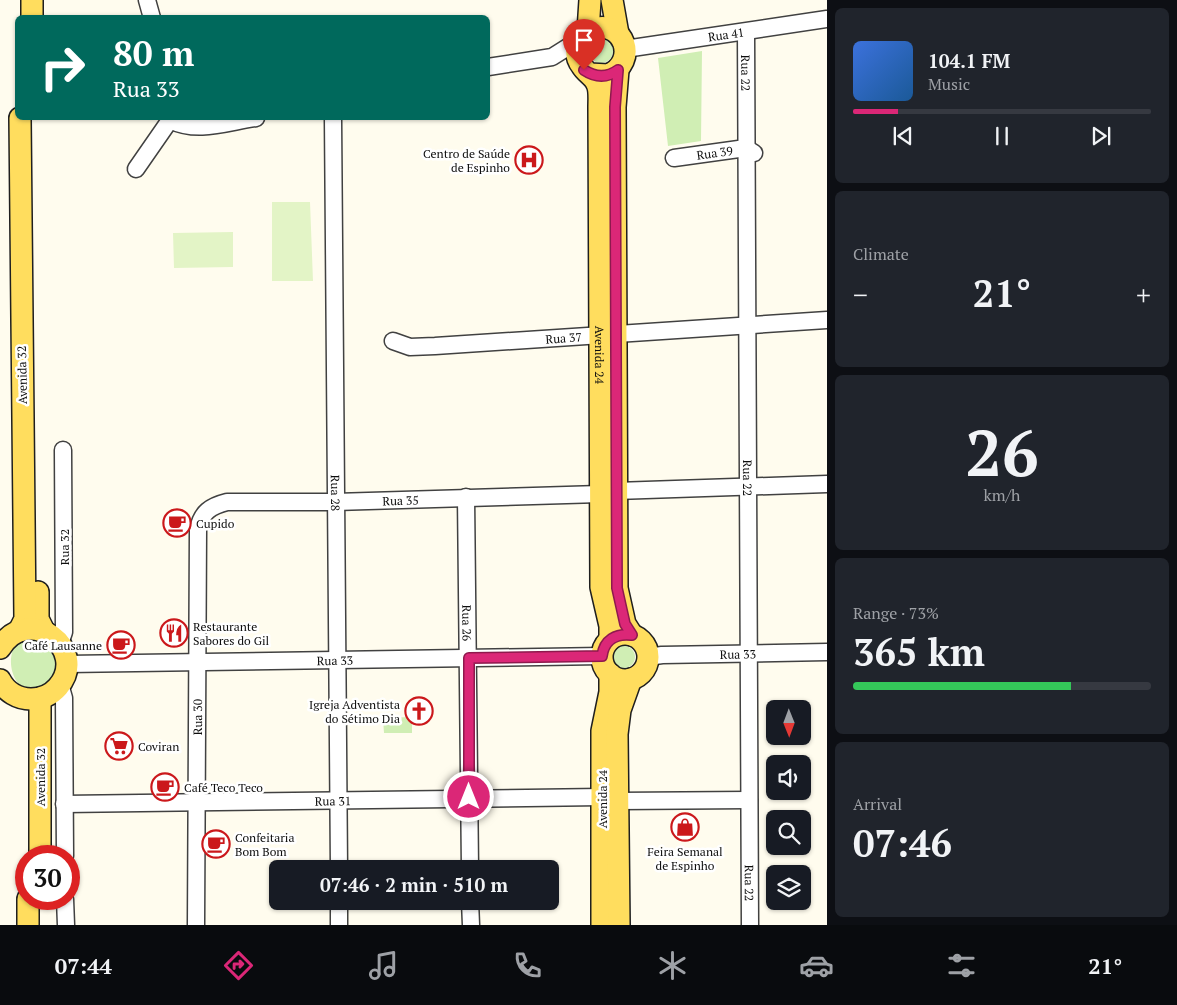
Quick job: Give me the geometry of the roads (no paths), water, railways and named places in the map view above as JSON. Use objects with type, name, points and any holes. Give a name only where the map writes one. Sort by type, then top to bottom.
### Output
[{"type":"main road","points":[[19,0],[19,15]]},
{"type":"main road","points":[[32,0],[32,15]]},
{"type":"main road","name":"Avenida 24","points":[[590,0],[584,35],[576,53],[585,69],[598,84],[608,334]]},
{"type":"main road","name":"Avenida 24","points":[[612,0],[624,60],[618,70],[615,107],[608,334],[608,492],[601,587],[610,626],[607,656],[610,692],[602,731],[610,799],[619,925]]},
{"type":"main road","points":[[584,35],[601,27],[621,41]]},
{"type":"main road","points":[[585,69],[602,76],[618,70]]},
{"type":"main road","name":"Avenida 32","points":[[19,631],[25,619],[20,120]]},
{"type":"main road","name":"Avenida 32","points":[[34,120],[38,619],[52,637],[67,664]]},
{"type":"main road","name":"Avenida 24","points":[[602,925],[610,799],[620,710],[631,679],[643,671],[648,658],[644,644],[632,635],[625,624],[617,588],[608,492]]},
{"type":"main road","points":[[0,648],[10,636],[27,629],[52,637]]},
{"type":"main road","points":[[631,679],[616,678],[607,656],[616,635],[632,635]]},
{"type":"main road","points":[[1,685],[17,696],[33,699],[48,696],[60,684],[67,664]]},
{"type":"main road","name":"Avenida 32","points":[[27,845],[33,699]]},
{"type":"main road","name":"Avenida 32","points":[[33,699],[40,845]]},
{"type":"main road","points":[[28,910],[28,925]]},
{"type":"main road","points":[[40,910],[40,925]]},
{"type":"street","points":[[146,0],[151,15]]},
{"type":"street","name":"Rua 41","points":[[621,41],[746,32],[827,19]]},
{"type":"street","name":"Rua 22","points":[[746,32],[751,151],[748,326],[750,925]]},
{"type":"street","points":[[490,68],[552,57],[584,35]]},
{"type":"street","points":[[552,57],[585,69]]},
{"type":"street","points":[[136,170],[169,120]]},
{"type":"street","points":[[172,120],[191,128],[246,120]]},
{"type":"street","name":"Rua 28","points":[[333,120],[335,502],[340,860]]},
{"type":"street","name":"Rua 39","points":[[674,158],[751,151]]},
{"type":"street","name":"Rua 37","points":[[393,341],[410,347],[827,320]]},
{"type":"street","name":"Rua 32","points":[[52,637],[64,632],[63,450]]},
{"type":"street","name":"Rua 35","points":[[205,513],[214,506],[228,502],[335,502],[827,484]]},
{"type":"street","name":"Rua 26","points":[[466,497],[470,860]]},
{"type":"street","name":"Rua 30","points":[[196,925],[198,530],[205,513]]},
{"type":"street","name":"Rua 33","points":[[648,658],[662,655],[827,652]]},
{"type":"street","name":"Rua 33","points":[[67,664],[607,656]]},
{"type":"street","points":[[60,684],[64,698],[65,845]]},
{"type":"street","name":"Rua 31","points":[[64,804],[469,797],[749,800]]},
{"type":"street","points":[[65,910],[66,925]]},
{"type":"street","points":[[339,910],[339,925]]},
{"type":"street","points":[[470,910],[470,925]]},
{"type":"place","name":"Centro de Saúde de Espinho","points":[[529,160]]},
{"type":"place","name":"Cupido","points":[[177,523]]},
{"type":"place","name":"Restaurante Sabores do Gil","points":[[174,633]]},
{"type":"place","name":"Café Lausanne","points":[[121,645]]},
{"type":"place","name":"Igreja Adventista do Sétimo Dia","points":[[419,711]]},
{"type":"place","name":"Coviran","points":[[119,746]]},
{"type":"place","name":"Café Teco Teco","points":[[165,787]]},
{"type":"place","name":"Feira Semanal de Espinho","points":[[685,827]]},
{"type":"place","name":"Confeitaria Bom Bom","points":[[216,844]]}]
